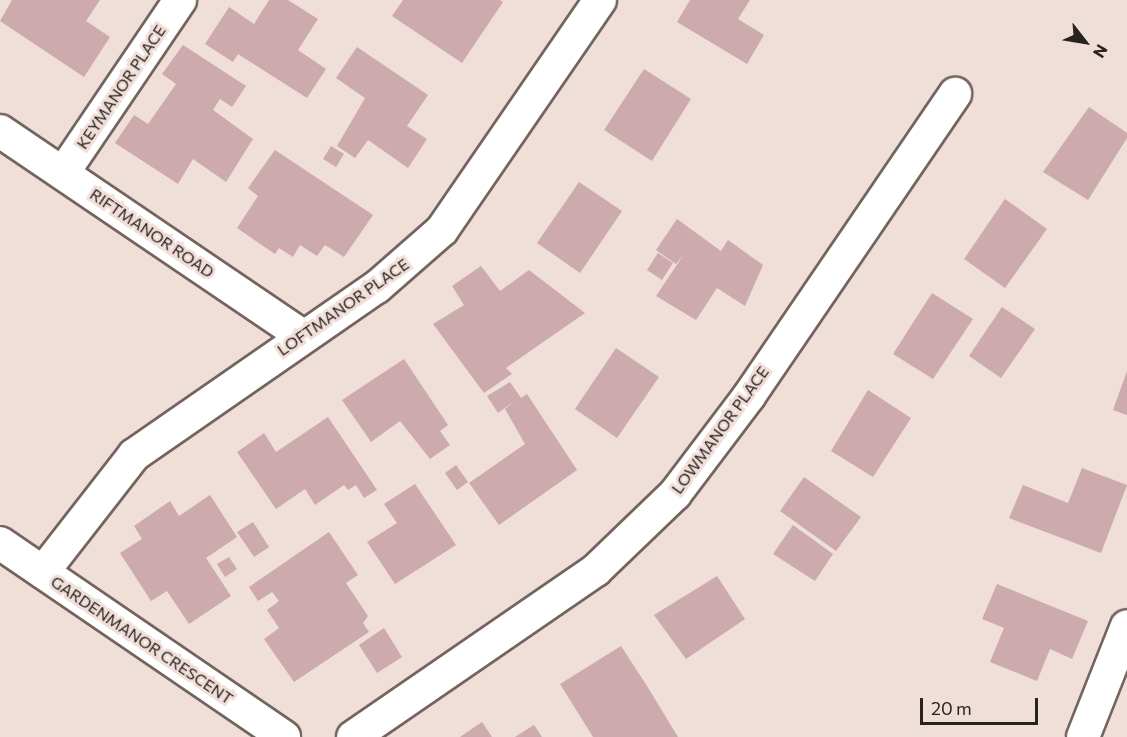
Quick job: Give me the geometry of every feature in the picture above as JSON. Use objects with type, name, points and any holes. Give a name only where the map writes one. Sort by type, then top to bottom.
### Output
[{"type":"street","name":"KEYMANOR PLACE","points":[[63,173],[180,0]]},
{"type":"street","name":"LOFTMANOR PLACE","points":[[43,572],[134,455],[400,270],[442,230],[600,0]]},
{"type":"street","name":"LOWMANOR PLACE","points":[[353,737],[596,570],[675,494],[749,396],[955,94]]},
{"type":"street","name":"RIFTMANOR ROAD","points":[[0,131],[303,336]]},
{"type":"street","name":"GARDENMANOR CRESCENT","points":[[0,543],[284,737]]},
{"type":"street","points":[[1083,737],[1127,626]]},
{"type":"building","points":[[12,0],[100,0],[86,21],[110,37],[84,77],[0,21]]},
{"type":"building","points":[[269,0],[288,0],[318,19],[298,50],[326,69],[307,98],[238,54],[233,62],[205,44],[229,7],[254,24]]},
{"type":"building","points":[[403,0],[500,0],[503,2],[462,63],[392,16]]},
{"type":"building","points":[[690,0],[750,0],[738,19],[764,35],[747,64],[677,22]]},
{"type":"building","points":[[183,45],[246,86],[232,107],[220,99],[213,110],[253,139],[226,182],[193,159],[178,184],[115,143],[134,115],[148,124],[176,84],[162,74]]},
{"type":"building","points":[[357,47],[428,95],[407,126],[427,139],[408,168],[368,140],[355,158],[337,146],[365,98],[336,78]]},
{"type":"building","points":[[644,69],[691,99],[652,161],[604,130]]},
{"type":"building","points":[[1089,107],[1127,133],[1127,138],[1088,200],[1043,172]]},
{"type":"building","points":[[331,146],[344,154],[336,167],[323,159]]},
{"type":"building","points":[[275,150],[373,215],[344,257],[325,245],[317,256],[300,245],[293,257],[279,248],[275,254],[237,228],[258,196],[248,188]]},
{"type":"building","points":[[579,182],[622,211],[580,273],[537,243]]},
{"type":"building","points":[[1005,199],[1047,229],[1005,288],[964,259]]},
{"type":"building","points":[[677,219],[721,251],[728,240],[763,265],[745,306],[717,288],[696,320],[656,296],[684,254],[676,264],[656,250]]},
{"type":"building","points":[[658,253],[673,263],[662,280],[647,270]]},
{"type":"building","points":[[481,266],[500,291],[529,270],[585,313],[506,368],[512,374],[484,393],[433,324],[464,305],[452,286]]},
{"type":"building","points":[[932,293],[973,319],[933,379],[893,354]]},
{"type":"building","points":[[1002,307],[1035,329],[1001,378],[969,356]]},
{"type":"building","points":[[616,348],[659,377],[617,438],[575,409]]},
{"type":"building","points":[[404,359],[448,425],[440,431],[450,445],[430,459],[400,421],[371,442],[342,400]]},
{"type":"building","points":[[1127,371],[1127,415],[1113,410]]},
{"type":"building","points":[[510,382],[521,398],[527,394],[577,470],[499,525],[469,483],[525,444],[505,409],[516,400],[498,413],[487,396]]},
{"type":"building","points":[[868,390],[911,418],[873,477],[831,451]]},
{"type":"building","points":[[328,417],[377,490],[364,498],[356,485],[348,490],[344,485],[315,505],[305,489],[276,509],[237,452],[264,433],[276,452]]},
{"type":"building","points":[[456,465],[468,482],[457,490],[445,473]]},
{"type":"building","points":[[1082,468],[1127,485],[1101,553],[1009,518],[1023,485],[1068,503]]},
{"type":"building","points":[[804,477],[861,517],[836,551],[780,511]]},
{"type":"building","points":[[415,484],[456,545],[395,584],[367,542],[397,523],[384,504]]},
{"type":"building","points":[[210,495],[237,537],[206,558],[231,596],[189,624],[167,591],[151,601],[120,553],[142,539],[134,526],[170,501],[179,516]]},
{"type":"building","points":[[253,522],[269,547],[254,557],[237,532]]},
{"type":"building","points":[[793,525],[833,554],[815,581],[773,554]]},
{"type":"building","points":[[329,532],[358,575],[346,583],[368,616],[363,623],[369,632],[294,682],[264,639],[279,628],[267,610],[279,601],[272,592],[258,601],[249,587]]},
{"type":"building","points":[[229,557],[237,569],[225,577],[217,564]]},
{"type":"building","points":[[717,576],[745,619],[686,659],[654,615]]},
{"type":"building","points":[[997,584],[1088,621],[1072,659],[1050,649],[1037,681],[990,662],[1004,628],[982,619]]},
{"type":"building","points":[[384,628],[402,657],[377,673],[359,645]]},
{"type":"building","points":[[621,646],[678,737],[593,737],[560,684]]},
{"type":"building","points":[[482,722],[492,737],[460,737]]},
{"type":"building","points":[[534,725],[542,737],[515,737]]}]
